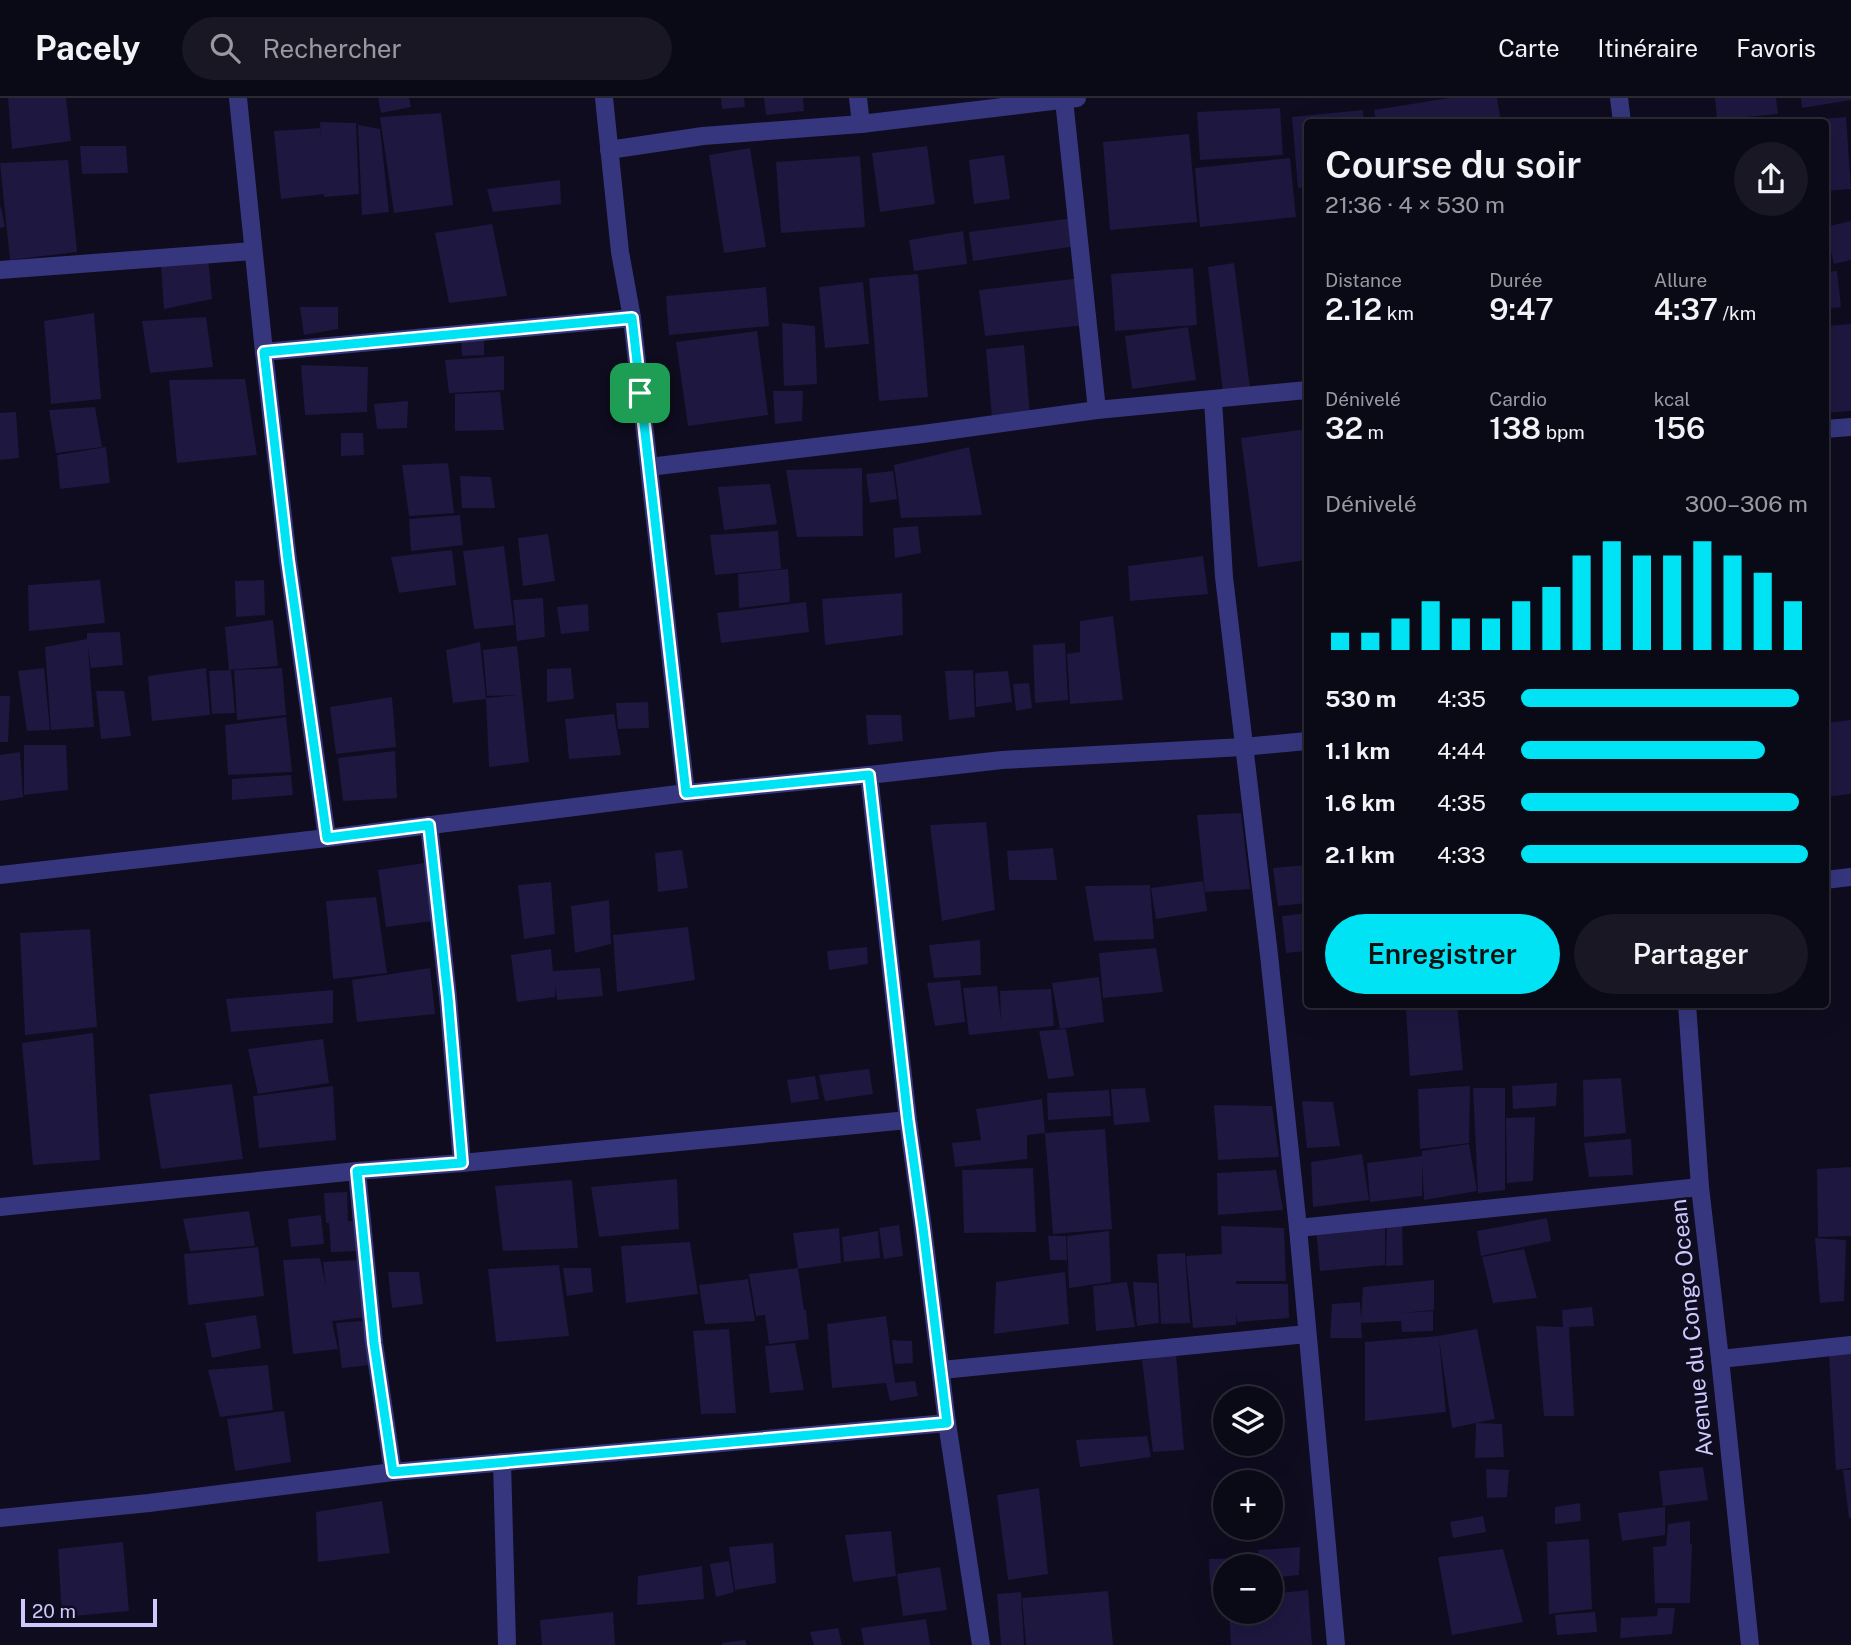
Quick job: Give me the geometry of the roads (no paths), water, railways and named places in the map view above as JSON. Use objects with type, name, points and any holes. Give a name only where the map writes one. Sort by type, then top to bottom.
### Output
[{"type":"street","points":[[238,98],[288,560],[327,838]]},
{"type":"street","points":[[604,98],[620,252],[632,318],[686,793]]},
{"type":"street","points":[[858,98],[861,124]]},
{"type":"street","points":[[1619,98],[1622,119]]},
{"type":"street","points":[[609,150],[704,136],[861,124],[1070,99],[1097,410]]},
{"type":"street","points":[[0,270],[253,251]]},
{"type":"street","points":[[264,352],[632,318]]},
{"type":"street","points":[[649,467],[1097,410],[1304,390]]},
{"type":"street","points":[[1213,400],[1224,577],[1298,1228],[1336,1645]]},
{"type":"street","points":[[1829,429],[1851,427]]},
{"type":"street","points":[[0,875],[686,793],[1002,760],[1304,741]]},
{"type":"street","points":[[869,775],[908,1120],[947,1423],[981,1645]]},
{"type":"street","points":[[429,825],[448,997],[462,1163]]},
{"type":"street","points":[[1829,880],[1851,877]]},
{"type":"street","name":"Avenue du Congo Ocean","points":[[1687,1008],[1700,1187],[1749,1645]]},
{"type":"street","points":[[0,1207],[908,1120]]},
{"type":"street","points":[[357,1171],[374,1343],[393,1472]]},
{"type":"street","points":[[1298,1228],[1700,1187]]},
{"type":"street","points":[[942,1370],[1307,1334]]},
{"type":"street","points":[[1720,1359],[1851,1345]]},
{"type":"street","points":[[0,1518],[149,1503],[393,1472],[947,1423]]},
{"type":"street","points":[[502,1462],[507,1645]]}]
